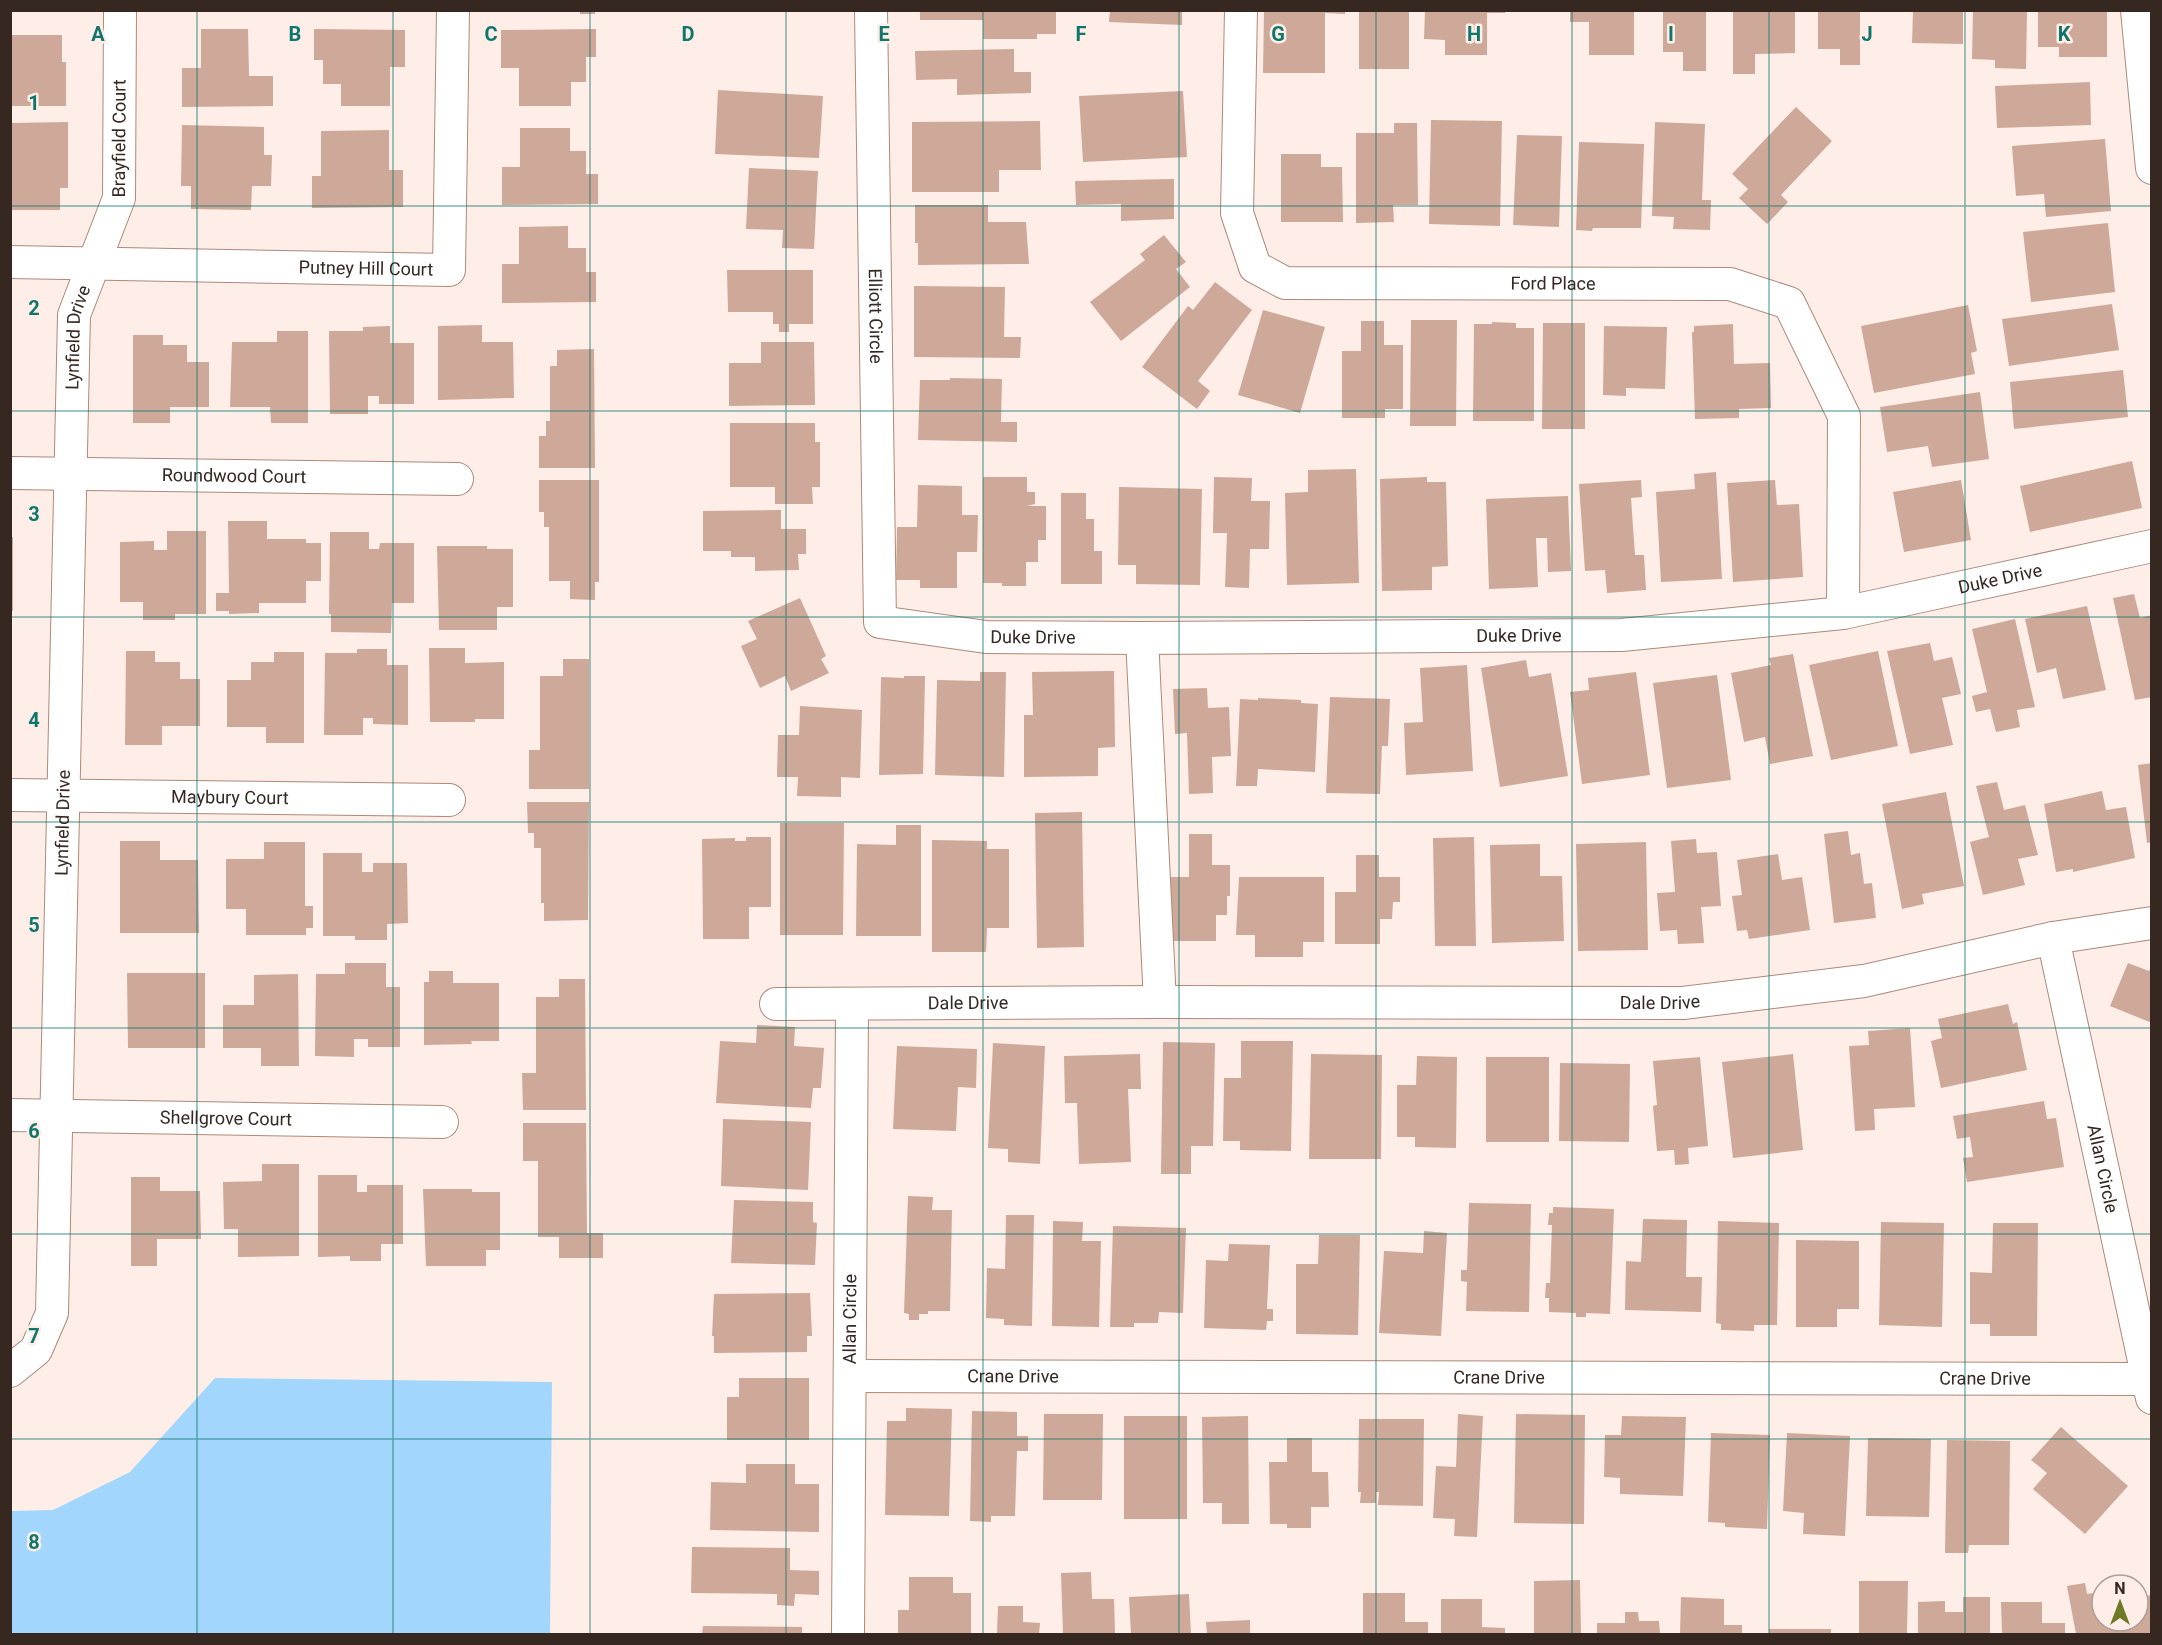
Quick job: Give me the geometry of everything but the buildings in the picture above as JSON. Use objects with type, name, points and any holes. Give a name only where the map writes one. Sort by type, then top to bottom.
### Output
[{"type":"street","name":"Brayfield Court","points":[[93,262],[119,198],[120,10]]},
{"type":"street","name":"Putney Hill Court","points":[[93,262],[449,270],[453,10]]},
{"type":"street","name":"Elliott Circle","points":[[871,10],[880,622]]},
{"type":"street","name":"Ford Place","points":[[1241,10],[1238,213],[1255,267],[1286,283],[1730,284],[1789,303],[1844,416],[1843,613]]},
{"type":"street","points":[[2138,10],[2151,168]]},
{"type":"street","points":[[10,262],[93,262]]},
{"type":"street","name":"Lynfield Drive","points":[[10,1371],[36,1350],[52,1313],[74,315],[93,262]]},
{"type":"street","name":"Roundwood Court","points":[[10,473],[457,479]]},
{"type":"street","name":"Duke Drive","points":[[880,622],[986,637],[1622,635],[1843,613],[2151,546]]},
{"type":"street","points":[[1142,638],[1160,1002]]},
{"type":"street","name":"Maybury Court","points":[[10,795],[449,800]]},
{"type":"street","name":"Dale Drive","points":[[776,1004],[1683,1003],[1864,981],[2053,938],[2151,923]]},
{"type":"street","name":"Allan Circle","points":[[2053,938],[2150,1389]]},
{"type":"street","name":"Allan Circle","points":[[848,1635],[852,1005]]},
{"type":"street","name":"Shellgrove Court","points":[[10,1115],[442,1122]]},
{"type":"street","name":"Crane Drive","points":[[851,1376],[2150,1389]]},
{"type":"water","points":[[215,1378],[552,1382],[550,1634],[11,1634],[11,1511],[53,1510],[130,1472]]}]
